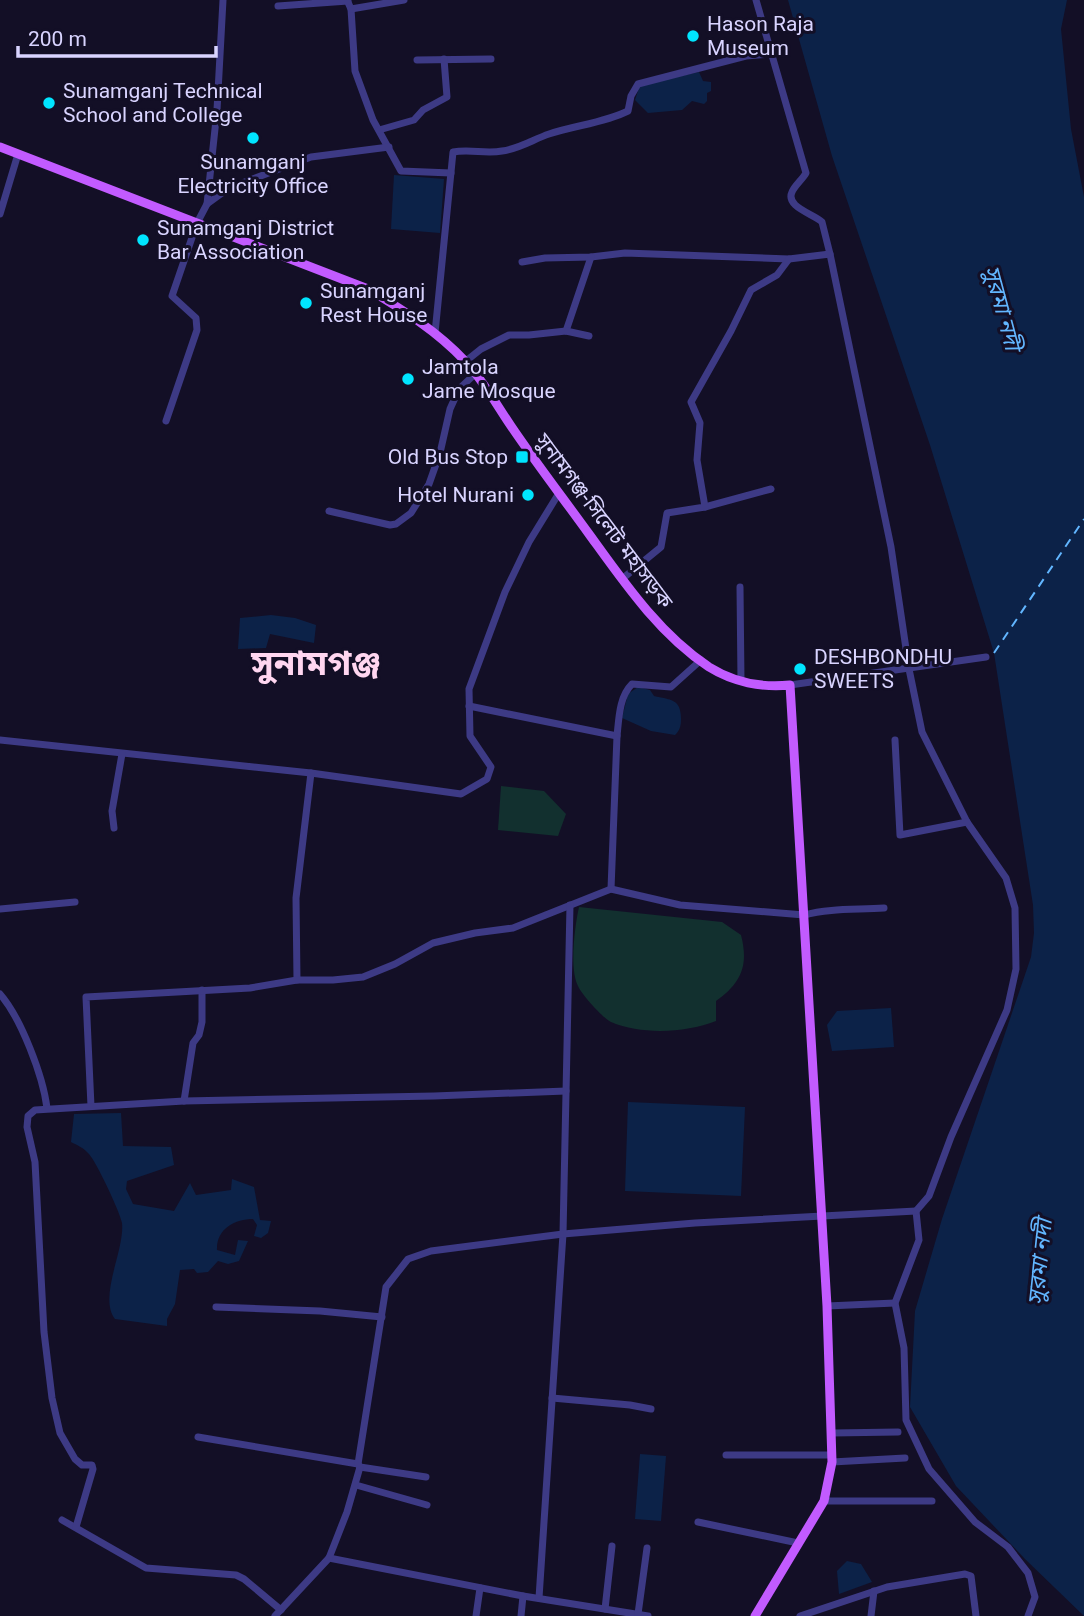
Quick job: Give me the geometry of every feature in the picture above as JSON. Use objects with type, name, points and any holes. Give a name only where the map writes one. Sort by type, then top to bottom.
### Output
[{"type":"main road","name":"সুনামগঞ্জ-সিলেট মহাসড়ক","points":[[0,147],[368,289],[417,318],[476,373],[622,579],[658,621],[710,668],[741,681],[767,686],[790,685]]},
{"type":"main road","points":[[755,1616],[824,1501],[832,1458],[827,1306],[790,685]]},
{"type":"street","points":[[166,421],[197,330],[195,318],[172,296],[197,223],[207,204],[217,110],[223,0]]},
{"type":"street","points":[[278,6],[404,0]]},
{"type":"street","points":[[62,1520],[146,1568],[236,1575],[244,1579],[278,1613],[329,1558],[356,1485],[386,1287],[408,1259],[431,1251],[563,1234],[695,1223],[916,1211],[929,1196],[951,1137],[1007,1010],[1016,969],[1015,908],[1006,878],[967,822],[922,732],[909,669],[891,547],[830,254],[821,222],[793,204],[791,199],[791,192],[806,173],[756,0]]},
{"type":"street","points":[[349,3],[355,71],[373,120],[401,171],[451,173]]},
{"type":"street","points":[[435,333],[453,152],[467,149],[503,151],[569,128],[593,121],[609,120],[628,111],[631,96],[638,84],[747,56],[771,54]]},
{"type":"street","points":[[379,130],[414,120],[423,110],[447,97],[444,59]]},
{"type":"street","points":[[417,60],[491,59]]},
{"type":"street","points":[[207,204],[229,188],[294,162],[327,154],[389,147]]},
{"type":"street","points":[[0,214],[19,155]]},
{"type":"street","points":[[522,262],[625,253],[789,259],[830,254]]},
{"type":"street","points":[[566,331],[591,257]]},
{"type":"street","points":[[705,507],[697,460],[699,423],[691,402],[732,331],[751,289],[777,275],[789,259]]},
{"type":"street","points":[[466,361],[481,349],[509,335],[566,331],[589,336]]},
{"type":"street","points":[[329,511],[390,525],[396,524],[411,513],[429,484],[458,389],[476,373]]},
{"type":"street","points":[[622,579],[661,547],[667,513],[705,507],[771,489]]},
{"type":"street","points":[[0,740],[311,773],[461,793],[487,779],[491,767],[470,736],[469,690],[505,592],[529,542],[559,493]]},
{"type":"street","points":[[740,587],[741,681]]},
{"type":"street","points":[[790,685],[986,656]]},
{"type":"street","points":[[611,889],[617,736],[621,705],[632,684],[671,687],[701,660]]},
{"type":"street","points":[[469,706],[617,736]]},
{"type":"street","points":[[895,740],[900,835],[967,822]]},
{"type":"street","points":[[114,828],[112,811],[122,754]]},
{"type":"street","points":[[297,980],[296,898],[311,773]]},
{"type":"street","points":[[91,1106],[86,997],[250,988],[297,980],[363,977],[396,964],[433,943],[513,928],[611,889],[680,905],[804,915],[824,910],[884,908]]},
{"type":"street","points":[[0,909],[75,902]]},
{"type":"street","points":[[539,1598],[563,1234],[570,905]]},
{"type":"street","points":[[184,1101],[193,1042],[199,1034],[202,1022],[202,990]]},
{"type":"street","points":[[0,994],[10,1005],[36,1063],[47,1108]]},
{"type":"street","points":[[76,1527],[93,1469],[92,1465],[82,1465],[75,1460],[60,1433],[55,1415],[44,1332],[34,1162],[27,1116],[35,1110],[47,1108],[184,1101],[566,1091]]},
{"type":"street","points":[[916,1211],[919,1240],[895,1303],[904,1348],[906,1420],[929,1469],[975,1522],[1008,1547],[1028,1573],[1035,1597],[1028,1616]]},
{"type":"street","points":[[827,1306],[895,1303]]},
{"type":"street","points":[[216,1307],[320,1311],[382,1317]]},
{"type":"street","points":[[552,1398],[651,1409]]},
{"type":"street","points":[[832,1433],[898,1432]]},
{"type":"street","points":[[198,1437],[426,1477]]},
{"type":"street","points":[[726,1455],[905,1458]]},
{"type":"street","points":[[356,1485],[427,1505]]},
{"type":"street","points":[[824,1501],[932,1501]]},
{"type":"street","points":[[698,1522],[798,1544]]},
{"type":"street","points":[[605,1609],[612,1546]]},
{"type":"street","points":[[638,1614],[647,1548]]},
{"type":"street","points":[[329,1558],[523,1596],[648,1616]]},
{"type":"street","points":[[800,1616],[874,1591],[965,1574],[971,1576],[976,1616]]},
{"type":"street","points":[[476,1616],[480,1588]]},
{"type":"street","points":[[871,1616],[874,1591]]},
{"type":"street","points":[[521,1616],[523,1596]]},
{"type":"green space","points":[[501,786],[544,791],[566,814],[558,836],[498,830]]},
{"type":"green space","points":[[579,907],[722,922],[741,935],[744,956],[741,973],[732,987],[716,1001],[716,1021],[691,1028],[650,1031],[607,1020],[584,995],[575,978],[574,947]]},
{"type":"water","name":"সুরমা নদী","points":[[788,0],[1067,0],[1061,29],[1071,129],[1084,197],[1084,1616],[956,1486],[910,1407],[915,1311],[942,1219],[1031,957],[1033,905],[994,653],[930,445],[832,156]]},
{"type":"water","points":[[699,72],[703,81],[711,82],[711,91],[707,93],[707,101],[704,104],[692,101],[682,110],[648,113],[635,100],[640,85]]},
{"type":"water","points":[[394,175],[444,179],[440,233],[391,229]]},
{"type":"water","points":[[271,615],[295,618],[316,625],[314,643],[270,634],[266,648],[238,649],[240,618]]},
{"type":"water","points":[[638,687],[677,704],[681,721],[675,735],[651,731],[622,718],[628,694]]},
{"type":"water","points":[[891,1008],[894,1047],[832,1051],[827,1025],[837,1011]]},
{"type":"water","points":[[628,1102],[745,1107],[741,1196],[625,1191]]},
{"type":"water","points":[[121,1113],[123,1146],[171,1147],[174,1165],[127,1181],[126,1189],[133,1204],[174,1211],[190,1183],[196,1195],[231,1190],[232,1179],[254,1187],[260,1220],[271,1221],[268,1233],[261,1238],[254,1236],[257,1225],[253,1219],[233,1223],[223,1231],[217,1250],[235,1255],[238,1240],[248,1241],[239,1261],[228,1264],[218,1261],[208,1272],[180,1270],[175,1304],[167,1319],[167,1326],[115,1319],[109,1299],[122,1223],[93,1159],[85,1150],[71,1142],[74,1114]]},
{"type":"water","points":[[640,1454],[666,1456],[661,1521],[635,1519]]},
{"type":"water","points":[[847,1561],[861,1564],[872,1582],[839,1594],[837,1571]]},
{"type":"ferry route","points":[[994,653],[1084,519]]},
{"type":"place","name":"Hason Raja Museum","points":[[693,36]]},
{"type":"place","name":"Sunamganj Technical School and College","points":[[49,103]]},
{"type":"place","name":"Sunamganj Electricity Office","points":[[253,138]]},
{"type":"place","name":"Sunamganj District Bar Association","points":[[143,240]]},
{"type":"place","name":"Sunamganj Rest House","points":[[306,303]]},
{"type":"place","name":"Jamtola Jame Mosque","points":[[408,379]]},
{"type":"place","name":"Old Bus Stop","points":[[522,457]]},
{"type":"place","name":"Hotel Nurani","points":[[528,495]]},
{"type":"place","name":"DESHBONDHU SWEETS","points":[[800,669]]},
{"type":"district","name":"সুনামগঞ্জ","points":[[316,663]]}]
